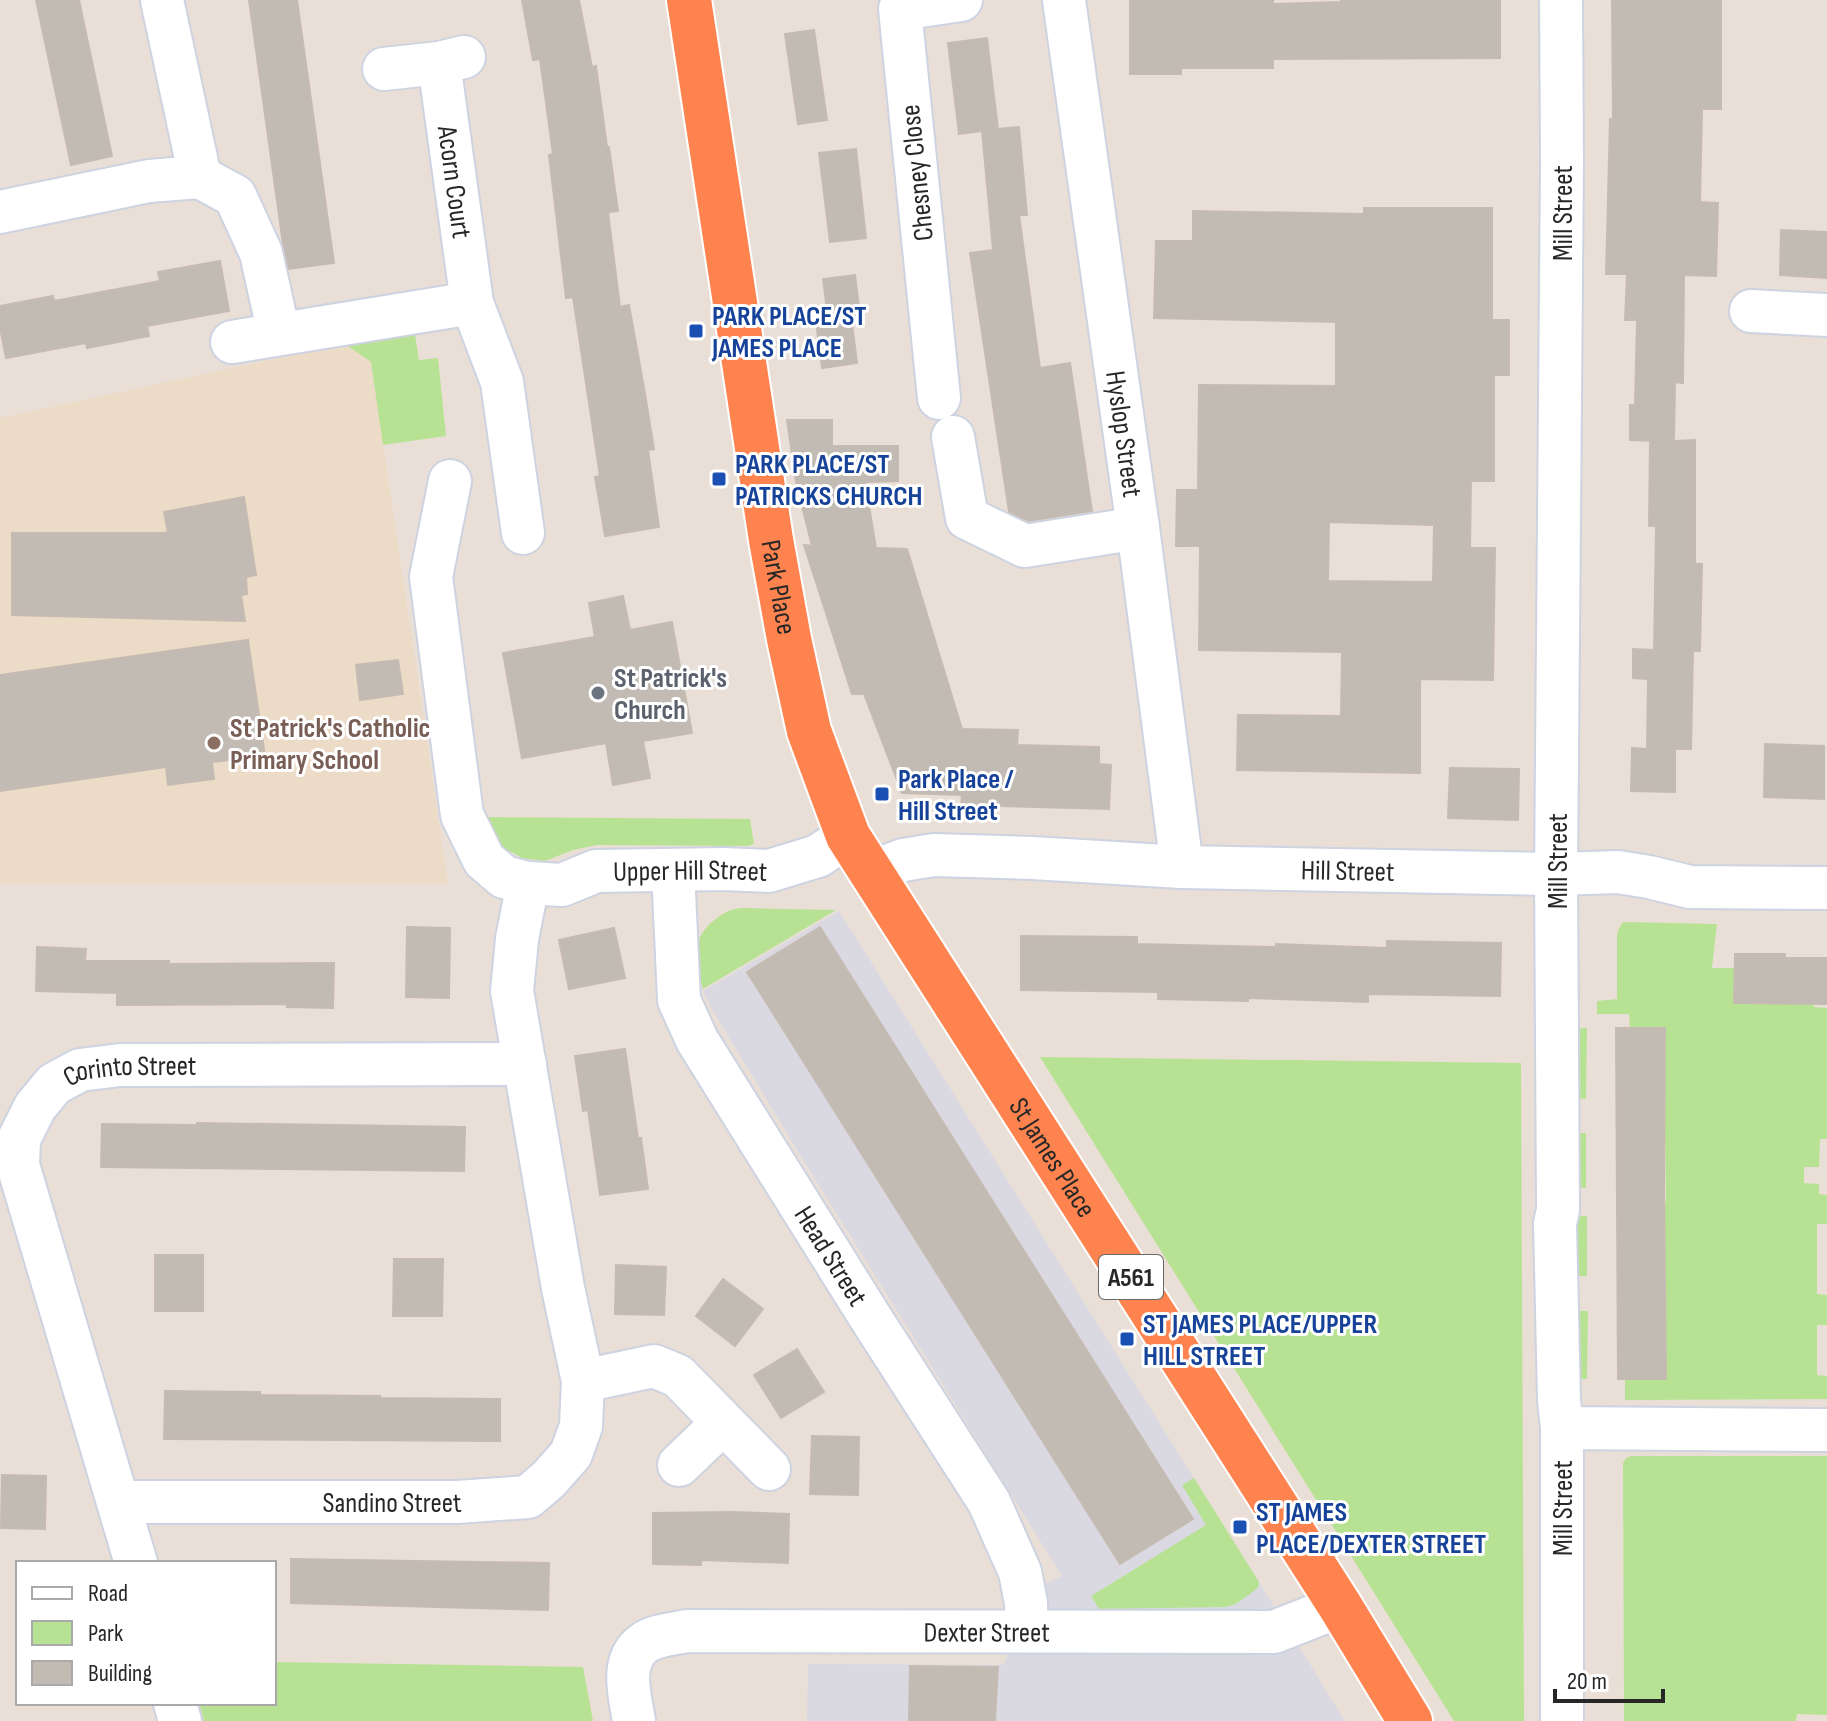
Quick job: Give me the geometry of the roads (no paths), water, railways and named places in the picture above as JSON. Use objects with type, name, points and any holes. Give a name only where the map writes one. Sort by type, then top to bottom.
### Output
[{"type":"highway","name":"Park Place","points":[[689,0],[771,540],[789,639],[809,731],[848,836]]},
{"type":"highway","name":"St James Place","points":[[848,836],[1340,1606],[1410,1721]]},
{"type":"street","points":[[162,0],[200,177]]},
{"type":"street","name":"Chesney Close","points":[[939,398],[900,9],[961,0]]},
{"type":"street","name":"Hyslop Street","points":[[1064,0],[1182,867]]},
{"type":"street","name":"Mill Street","points":[[1561,0],[1556,874],[1558,1210],[1555,1223],[1562,1428],[1562,1721]]},
{"type":"street","name":"Acorn Court","points":[[384,69],[452,60],[472,303],[502,382],[523,533]]},
{"type":"street","points":[[0,211],[149,181],[200,177],[235,196],[261,253],[279,334]]},
{"type":"street","points":[[232,342],[472,303]]},
{"type":"street","points":[[1751,311],[1827,315]]},
{"type":"street","points":[[953,437],[967,518],[1025,546],[1138,528]]},
{"type":"street","points":[[450,481],[431,577],[462,815],[484,860],[504,877],[528,883]]},
{"type":"street","name":"Upper Hill Street","points":[[528,883],[562,885],[596,871],[769,871],[818,856],[848,836]]},
{"type":"street","name":"Hill Street","points":[[871,873],[903,860],[934,855],[1182,867],[1556,874],[1618,872],[1690,887],[1827,888]]},
{"type":"street","name":"Head Street","points":[[673,870],[679,1000],[697,1040],[989,1502],[1020,1572],[1027,1631]]},
{"type":"street","name":"Sandino Street","points":[[118,1502],[457,1502],[528,1497],[571,1454],[581,1426],[583,1381],[563,1288],[512,991],[517,939],[528,883]]},
{"type":"street","name":"Corinto Street","points":[[135,1561],[18,1165],[19,1139],[35,1107],[54,1084],[80,1070],[120,1065],[525,1064]]},
{"type":"street","points":[[583,1381],[654,1366],[678,1376],[769,1469]]},
{"type":"street","points":[[679,1465],[723,1423]]},
{"type":"street","points":[[1562,1428],[1827,1430]]},
{"type":"street","name":"Dexter Street","points":[[634,1721],[627,1678],[634,1653],[645,1642],[687,1631],[1274,1632],[1340,1606]]},
{"type":"place","name":"PARK PLACE/ST JAMES PLACE","points":[[696,331]]},
{"type":"place","name":"PARK PLACE/ST PATRICKS CHURCH","points":[[719,479]]},
{"type":"place","name":"St Patrick's Church","points":[[598,693]]},
{"type":"place","name":"St Patrick's Catholic Primary School","points":[[214,743]]},
{"type":"place","name":"Park Place / Hill Street","points":[[882,794]]},
{"type":"place","name":"ST JAMES PLACE/UPPER HILL STREET","points":[[1127,1339]]},
{"type":"place","name":"ST JAMES PLACE/DEXTER STREET","points":[[1240,1527]]}]
